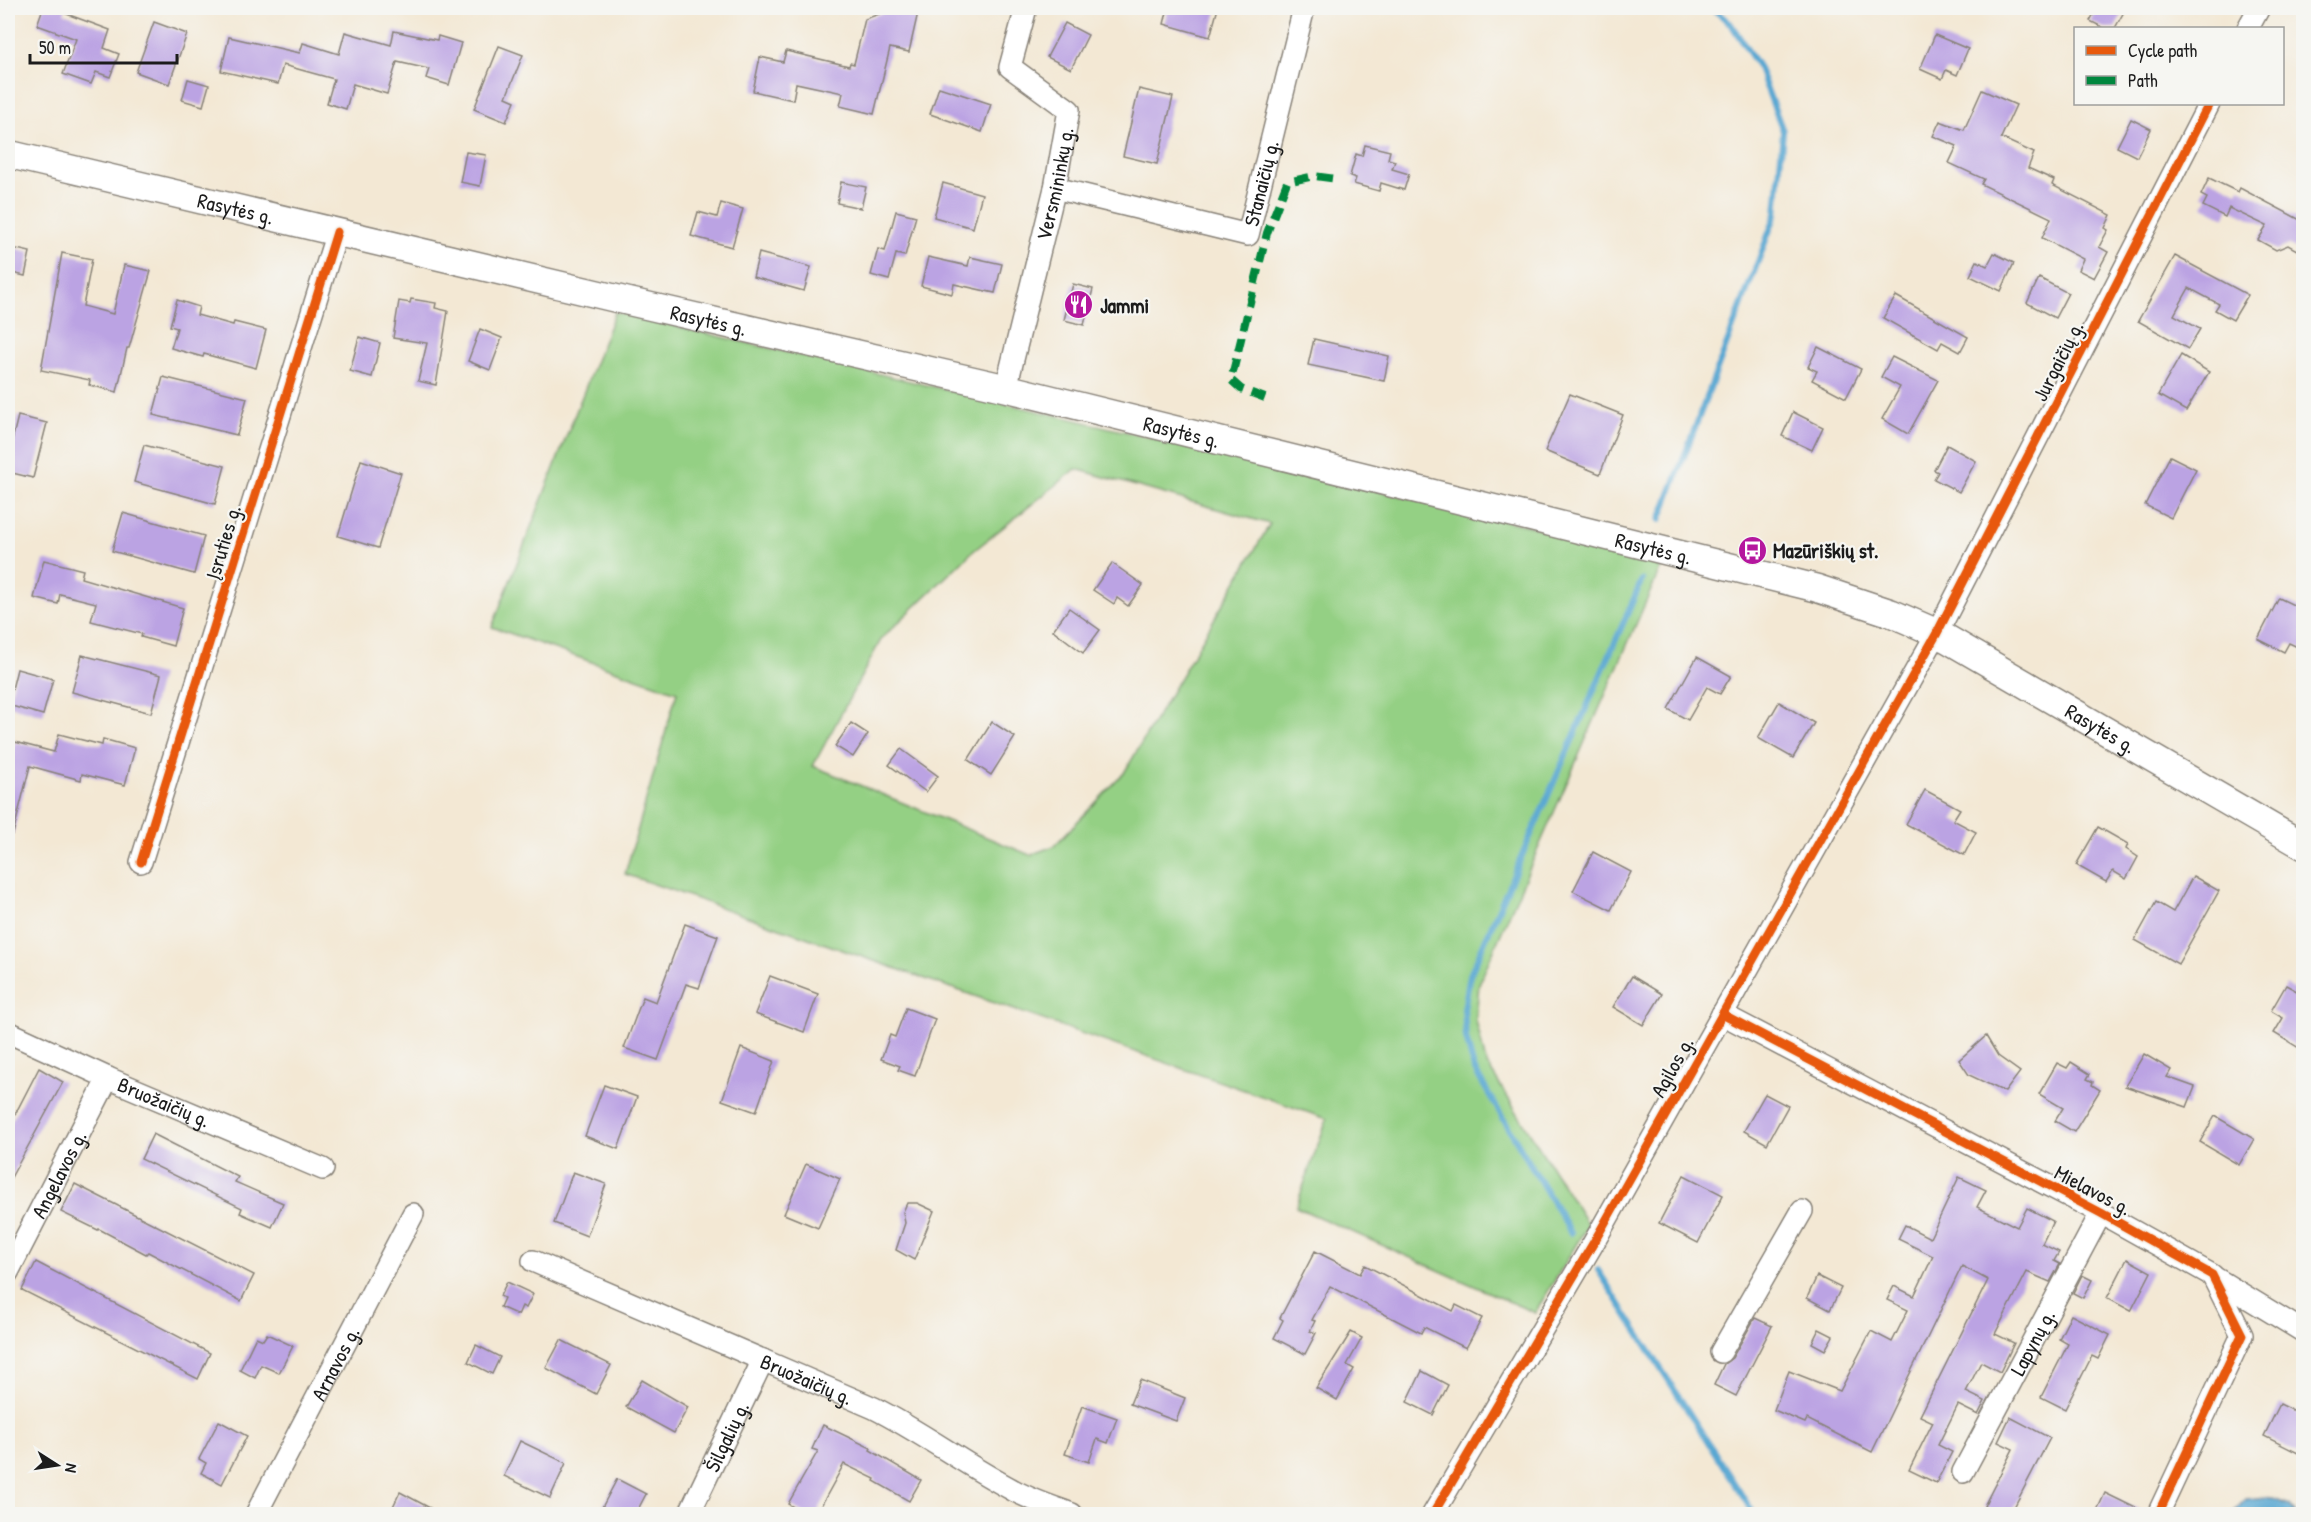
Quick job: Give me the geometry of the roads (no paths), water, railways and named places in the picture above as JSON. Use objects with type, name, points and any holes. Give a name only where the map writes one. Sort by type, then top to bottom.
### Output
[{"type":"main road","name":"Rasytės g.","points":[[8,154],[1006,388],[1816,588],[1891,613],[1937,633],[2304,846]]},
{"type":"street","name":"Versmininkų g.","points":[[1006,388],[1055,188],[1069,110],[1010,67],[1026,8]]},
{"type":"street","name":"Stanaičių g.","points":[[1055,188],[1248,235],[1304,8]]},
{"type":"street","points":[[2249,27],[2259,8]]},
{"type":"street","name":"Jurgaičių g.","points":[[1937,633],[2208,105]]},
{"type":"street","name":"Įsruties g.","points":[[141,862],[337,232]]},
{"type":"street","name":"Agilos g.","points":[[1433,1515],[1599,1232],[1937,633]]},
{"type":"street","name":"Mielavos g.","points":[[1722,1014],[2101,1213],[2212,1275],[2304,1332]]},
{"type":"street","name":"Bruožaičių g.","points":[[8,1032],[108,1078],[323,1169]]},
{"type":"street","name":"Angelavos g.","points":[[8,1272],[108,1078]]},
{"type":"street","points":[[1721,1352],[1802,1211]]},
{"type":"street","name":"Lapynų g.","points":[[1963,1472],[2101,1213]]},
{"type":"street","name":"Arnavos g.","points":[[256,1515],[413,1214]]},
{"type":"street","name":"Bruožaičių g.","points":[[533,1262],[874,1408],[907,1425],[1014,1491],[1072,1515]]},
{"type":"street","points":[[2158,1515],[2242,1335],[2212,1275]]},
{"type":"street","name":"Šilgalių g.","points":[[689,1515],[763,1360]]},
{"type":"water","points":[[2267,1497],[2290,1505],[2296,1514],[2231,1514],[2246,1499]]},
{"type":"waterway","points":[[1660,520],[1776,214],[1783,131],[1759,68],[1731,24],[1712,8]]},
{"type":"waterway","points":[[1571,1233],[1474,1069],[1466,1038],[1464,1009],[1470,975],[1642,580]]},
{"type":"waterway","points":[[1598,1270],[1754,1514]]},
{"type":"place","name":"Jammi","points":[[1079,305]]},
{"type":"place","name":"Mazūriškių st.","points":[[1752,550]]}]
